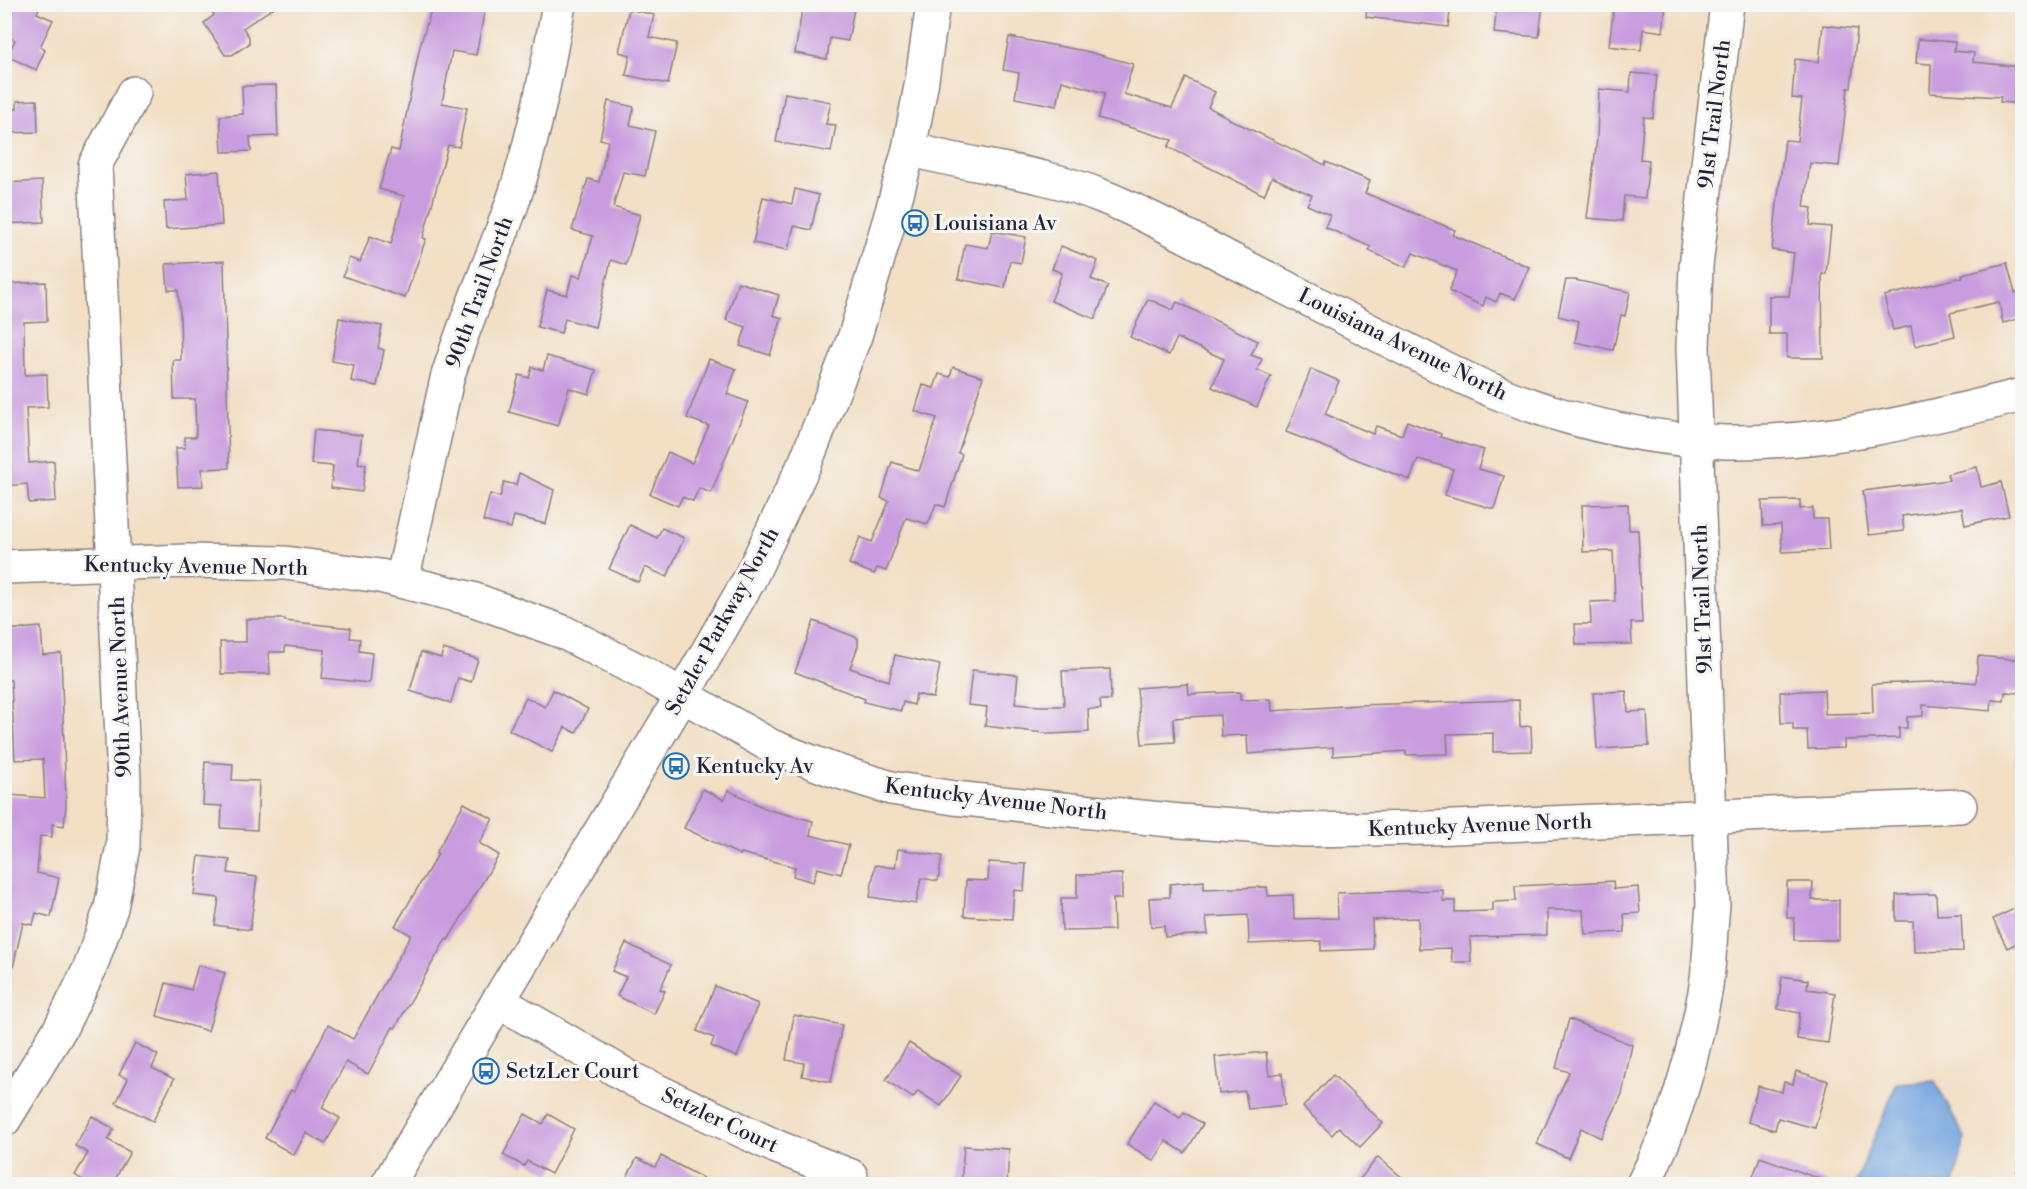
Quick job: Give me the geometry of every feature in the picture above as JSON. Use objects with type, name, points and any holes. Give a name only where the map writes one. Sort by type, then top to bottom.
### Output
[{"type":"street","name":"90th Trail North","points":[[402,581],[447,379],[512,202],[544,84],[559,4]]},
{"type":"street","name":"Setzler Parkway North","points":[[388,1185],[682,696],[749,580],[806,461],[855,336],[909,149],[933,4]]},
{"type":"street","name":"91st Trail North","points":[[1643,1185],[1657,1158],[1687,1075],[1705,991],[1713,905],[1693,346],[1696,266],[1727,4]]},
{"type":"street","name":"90th Avenue North","points":[[4,1120],[61,1027],[90,968],[113,897],[123,846],[124,780],[96,165],[134,93]]},
{"type":"street","name":"Louisiana Avenue North","points":[[909,149],[942,158],[1043,178],[1102,196],[1155,220],[1433,363],[1506,396],[1584,421],[1660,436],[1725,442],[1829,436],[1910,423],[2022,395]]},
{"type":"street","name":"Kentucky Avenue North","points":[[4,567],[114,563],[285,563],[402,581],[472,599],[563,632],[649,676],[771,746],[830,769],[891,788],[954,798],[1180,821],[1304,830],[1710,818],[1742,814],[1960,806]]},
{"type":"street","name":"Setzler Court","points":[[498,1001],[634,1080],[777,1147],[851,1176]]},
{"type":"path","points":[[2016,1185],[2022,1141]]},
{"type":"water","points":[[1935,1081],[1965,1138],[1954,1184],[1855,1184],[1897,1083]]},
{"type":"building","points":[[4,4],[41,4],[37,13],[53,20],[40,47],[45,50],[36,70],[7,56],[15,40],[4,35]]},
{"type":"building","points":[[207,4],[279,4],[243,28],[249,37],[249,44],[232,55],[225,55],[204,23],[214,15]]},
{"type":"building","points":[[433,4],[486,4],[476,55],[452,51],[442,103],[467,108],[459,147],[448,145],[423,238],[426,239],[405,298],[343,276],[349,258],[360,262],[370,236],[391,244],[404,196],[379,189],[391,149],[399,151],[420,46]]},
{"type":"building","points":[[803,4],[855,4],[848,41],[830,38],[827,59],[795,53]]},
{"type":"building","points":[[1367,4],[1451,4],[1448,27],[1366,17]]},
{"type":"building","points":[[1497,4],[1543,4],[1539,37],[1494,33]]},
{"type":"building","points":[[1614,4],[1666,4],[1663,32],[1643,29],[1641,50],[1609,46]]},
{"type":"building","points":[[629,9],[654,15],[649,37],[677,43],[668,84],[626,75],[630,55],[619,52]]},
{"type":"building","points":[[1823,25],[1857,29],[1839,166],[1810,163],[1804,207],[1812,208],[1810,225],[1831,227],[1826,274],[1822,274],[1823,358],[1787,358],[1787,334],[1769,334],[1769,296],[1789,296],[1794,253],[1772,250],[1785,140],[1797,141],[1802,99],[1792,98],[1795,59],[1819,62]]},
{"type":"building","points":[[1009,37],[1085,51],[1133,64],[1124,94],[1172,108],[1186,78],[1215,92],[1208,107],[1229,119],[1325,165],[1326,162],[1370,181],[1365,193],[1455,230],[1453,235],[1529,267],[1515,299],[1500,293],[1496,302],[1486,297],[1483,306],[1449,291],[1457,271],[1413,253],[1406,267],[1369,251],[1371,247],[1325,227],[1330,215],[1307,205],[1312,195],[1272,177],[1264,195],[1168,147],[1172,140],[1098,118],[1105,93],[1062,81],[1057,106],[1015,98],[1019,73],[1003,70]]},
{"type":"building","points":[[1918,39],[1955,42],[1954,51],[1974,53],[1973,62],[2022,67],[2022,104],[2000,102],[2001,97],[1930,93],[1931,64],[1916,63]]},
{"type":"building","points":[[1631,73],[1657,75],[1653,118],[1644,117],[1640,159],[1649,160],[1645,198],[1624,196],[1622,221],[1587,218],[1597,139],[1599,89],[1630,92]]},
{"type":"building","points":[[276,85],[278,136],[250,137],[251,151],[222,152],[220,116],[243,114],[242,86]]},
{"type":"building","points":[[785,93],[831,102],[826,124],[836,125],[831,152],[776,142]]},
{"type":"building","points":[[37,100],[38,132],[4,133],[4,109],[17,109],[17,101]]},
{"type":"building","points":[[608,101],[634,107],[630,125],[655,131],[645,176],[623,172],[613,207],[640,215],[626,265],[611,260],[595,327],[565,319],[561,333],[537,327],[547,290],[567,295],[572,275],[581,277],[593,236],[572,230],[588,179],[599,182],[608,141],[600,139]]},
{"type":"building","points":[[219,171],[222,225],[166,229],[164,202],[188,200],[186,174]]},
{"type":"building","points":[[42,181],[44,222],[4,224],[4,183]]},
{"type":"building","points":[[795,189],[819,195],[811,230],[794,226],[788,250],[753,243],[763,197],[792,204]]},
{"type":"building","points":[[992,231],[1026,237],[1021,263],[1010,261],[1005,288],[958,279],[965,244],[988,248]]},
{"type":"building","points":[[1061,246],[1098,261],[1091,279],[1108,286],[1095,319],[1051,301],[1062,273],[1052,269]]},
{"type":"building","points":[[224,261],[229,468],[202,469],[203,486],[178,487],[176,448],[185,448],[185,437],[196,437],[195,399],[174,399],[173,360],[181,360],[180,314],[178,290],[168,290],[166,264]]},
{"type":"building","points":[[2007,263],[2015,293],[2022,292],[2022,318],[2003,323],[1999,302],[1950,313],[1955,336],[1915,346],[1911,326],[1893,330],[1884,296],[1963,277],[1962,274]]},
{"type":"building","points":[[1566,280],[1630,292],[1625,316],[1621,315],[1613,350],[1575,342],[1579,321],[1558,316]]},
{"type":"building","points":[[46,282],[47,321],[24,322],[25,375],[47,374],[48,407],[26,408],[29,463],[54,461],[56,501],[29,503],[27,484],[4,486],[4,284]]},
{"type":"building","points":[[738,282],[779,295],[773,315],[782,318],[770,355],[740,346],[746,327],[726,320]]},
{"type":"building","points":[[1148,299],[1173,310],[1177,302],[1258,341],[1251,355],[1262,359],[1257,370],[1271,376],[1257,407],[1212,387],[1224,359],[1177,338],[1169,355],[1130,337]]},
{"type":"building","points":[[339,318],[382,326],[378,348],[384,350],[377,386],[351,381],[354,365],[332,361]]},
{"type":"building","points":[[547,356],[596,370],[589,394],[569,388],[558,426],[509,412],[519,375],[529,378],[532,367],[543,370]]},
{"type":"building","points":[[709,359],[736,369],[727,394],[748,402],[711,493],[699,488],[693,501],[682,497],[678,506],[650,494],[668,452],[692,463],[709,426],[687,418]]},
{"type":"building","points":[[953,367],[983,377],[958,453],[962,454],[945,507],[936,504],[928,524],[906,518],[886,571],[877,568],[874,574],[849,564],[860,537],[872,542],[889,501],[881,498],[892,462],[919,471],[937,418],[915,411],[923,385],[934,388],[939,374],[950,377]]},
{"type":"building","points":[[1311,369],[1339,381],[1325,414],[1373,434],[1376,426],[1402,435],[1407,421],[1441,434],[1440,437],[1484,450],[1478,469],[1504,476],[1494,509],[1445,495],[1453,469],[1418,459],[1410,480],[1286,432]]},
{"type":"building","points":[[314,430],[362,435],[358,463],[366,464],[362,492],[331,488],[333,466],[311,464]]},
{"type":"building","points":[[1977,467],[1981,487],[2001,482],[2009,516],[1965,525],[1962,508],[1902,516],[1904,531],[1869,535],[1863,491],[1949,480],[1947,474]]},
{"type":"building","points":[[519,473],[554,490],[546,524],[514,516],[511,528],[483,521],[490,494],[500,497],[504,482],[516,485]]},
{"type":"building","points":[[1800,500],[1800,509],[1813,508],[1813,519],[1827,519],[1829,550],[1782,552],[1781,525],[1763,526],[1762,501]]},
{"type":"building","points":[[1628,504],[1629,530],[1638,530],[1642,623],[1631,623],[1632,644],[1576,645],[1575,624],[1591,624],[1590,602],[1615,601],[1613,551],[1583,552],[1582,505]]},
{"type":"building","points":[[630,525],[657,538],[662,528],[684,538],[667,577],[645,567],[638,582],[609,569]]},
{"type":"building","points":[[246,619],[285,619],[285,621],[351,628],[350,638],[360,639],[359,651],[372,653],[369,683],[322,678],[325,650],[285,646],[285,652],[269,652],[270,674],[221,674],[220,642],[246,642]]},
{"type":"building","points":[[814,621],[858,638],[858,646],[850,668],[889,681],[895,655],[940,665],[933,698],[916,694],[914,705],[903,702],[901,711],[864,702],[865,699],[795,672]]},
{"type":"building","points":[[41,627],[43,655],[61,653],[66,805],[64,826],[52,824],[52,837],[40,836],[37,873],[59,878],[51,917],[36,913],[33,925],[23,923],[13,967],[4,966],[4,823],[7,824],[10,795],[45,798],[43,759],[15,760],[11,680],[7,680],[4,630]]},
{"type":"building","points":[[443,649],[478,659],[471,682],[458,678],[451,703],[410,691],[421,652],[441,658]]},
{"type":"building","points":[[1978,656],[2022,660],[2020,693],[2005,692],[2004,701],[1992,700],[1991,711],[1923,705],[1923,716],[1907,717],[1907,728],[1899,728],[1899,738],[1844,740],[1844,748],[1808,749],[1807,730],[1793,730],[1793,723],[1781,723],[1780,692],[1824,690],[1825,714],[1873,713],[1872,684],[1957,681],[1976,683]]},
{"type":"building","points":[[1110,669],[1111,700],[1100,700],[1101,709],[1088,709],[1089,732],[1052,734],[985,726],[987,707],[968,705],[972,670],[1018,675],[1015,704],[1064,706],[1062,671]]},
{"type":"building","points":[[1188,684],[1189,694],[1240,692],[1240,700],[1271,699],[1272,711],[1358,705],[1519,700],[1520,727],[1531,726],[1532,751],[1493,752],[1493,733],[1447,734],[1448,754],[1406,755],[1406,751],[1333,756],[1333,747],[1248,754],[1247,735],[1221,736],[1220,715],[1173,718],[1175,742],[1142,744],[1137,688]]},
{"type":"building","points":[[553,690],[588,709],[576,733],[565,727],[552,752],[509,730],[526,697],[545,707]]},
{"type":"building","points":[[1626,691],[1628,712],[1647,711],[1649,746],[1597,749],[1593,693]]},
{"type":"building","points":[[205,762],[233,764],[232,780],[259,781],[257,830],[221,828],[222,806],[203,805]]},
{"type":"building","points":[[703,789],[724,800],[728,790],[769,810],[813,821],[810,835],[849,845],[841,874],[817,868],[813,882],[793,876],[795,867],[741,853],[740,855],[684,828]]},
{"type":"building","points":[[464,803],[493,819],[479,843],[499,855],[448,940],[446,939],[395,1028],[393,1027],[368,1074],[346,1062],[322,1108],[340,1118],[325,1144],[306,1133],[294,1155],[265,1138],[291,1090],[294,1092],[328,1025],[353,1039],[411,935],[395,926],[438,854],[436,853]]},
{"type":"building","points":[[898,849],[942,856],[938,881],[921,878],[916,904],[870,897],[875,865],[895,868]]},
{"type":"building","points":[[199,856],[230,860],[228,873],[257,877],[250,930],[215,925],[219,898],[194,895]]},
{"type":"building","points":[[989,862],[1026,864],[1024,891],[1014,890],[1012,919],[964,916],[966,880],[988,881]]},
{"type":"building","points":[[1122,874],[1122,899],[1113,899],[1114,930],[1062,931],[1061,898],[1077,898],[1077,875]]},
{"type":"building","points":[[1204,881],[1204,889],[1267,887],[1268,896],[1293,895],[1294,919],[1338,918],[1337,893],[1443,890],[1443,901],[1455,901],[1455,912],[1493,911],[1493,902],[1516,901],[1515,886],[1613,881],[1614,889],[1638,887],[1640,913],[1624,914],[1625,932],[1585,934],[1583,910],[1547,910],[1547,935],[1470,937],[1471,962],[1452,962],[1451,948],[1419,949],[1418,918],[1372,920],[1373,949],[1321,951],[1321,941],[1249,944],[1248,915],[1206,917],[1208,934],[1165,937],[1164,926],[1151,927],[1149,898],[1170,897],[1170,884]]},
{"type":"building","points":[[1787,882],[1813,882],[1812,900],[1839,900],[1839,940],[1794,940],[1794,918],[1787,918]]},
{"type":"building","points":[[1936,894],[1937,915],[1961,914],[1963,951],[1914,952],[1913,921],[1896,921],[1896,895]]},
{"type":"building","points":[[2022,905],[2022,941],[2007,948],[1993,919]]},
{"type":"building","points":[[626,943],[671,965],[660,989],[665,991],[654,1014],[617,996],[626,977],[612,971]]},
{"type":"building","points":[[198,965],[225,973],[208,1031],[157,1016],[166,983],[191,990]]},
{"type":"building","points":[[1782,976],[1808,980],[1807,989],[1835,993],[1828,1043],[1797,1039],[1800,1013],[1778,1009]]},
{"type":"building","points":[[715,986],[758,1004],[737,1057],[711,1046],[714,1038],[697,1031]]},
{"type":"building","points":[[794,1015],[842,1025],[831,1082],[802,1076],[804,1063],[786,1060]]},
{"type":"building","points":[[1569,1019],[1632,1045],[1622,1094],[1601,1138],[1581,1128],[1568,1158],[1537,1144],[1569,1072],[1556,1068]]},
{"type":"building","points":[[135,1043],[158,1055],[152,1068],[174,1079],[153,1121],[116,1103],[128,1079],[119,1075]]},
{"type":"building","points":[[909,1043],[961,1076],[941,1106],[918,1091],[913,1098],[886,1080]]},
{"type":"building","points":[[1266,1052],[1269,1075],[1282,1073],[1285,1105],[1248,1109],[1245,1091],[1219,1094],[1215,1057]]},
{"type":"building","points":[[1796,1071],[1828,1081],[1815,1128],[1778,1118],[1775,1130],[1748,1122],[1758,1086],[1782,1092],[1784,1082],[1793,1084]]},
{"type":"building","points":[[1333,1075],[1383,1123],[1360,1147],[1339,1127],[1332,1135],[1303,1107]]},
{"type":"building","points":[[1154,1101],[1180,1118],[1184,1112],[1203,1124],[1185,1153],[1166,1141],[1154,1161],[1127,1144]]},
{"type":"building","points":[[525,1114],[543,1124],[548,1114],[574,1129],[551,1174],[527,1161],[524,1166],[503,1155]]},
{"type":"building","points":[[92,1116],[114,1129],[108,1140],[130,1152],[112,1185],[90,1185],[75,1175],[88,1153],[75,1146]]},
{"type":"building","points":[[964,1146],[1009,1149],[1007,1185],[961,1185]]},
{"type":"building","points":[[661,1156],[716,1185],[623,1185],[637,1158],[655,1167]]},
{"type":"building","points":[[1378,1157],[1411,1185],[1355,1185]]},
{"type":"building","points":[[1760,1157],[1828,1182],[1827,1185],[1750,1185]]},
{"type":"place","name":"Louisiana Av","points":[[915,223]]},
{"type":"place","name":"Kentucky Av","points":[[676,766]]},
{"type":"place","name":"SetzLer Court","points":[[486,1071]]}]
